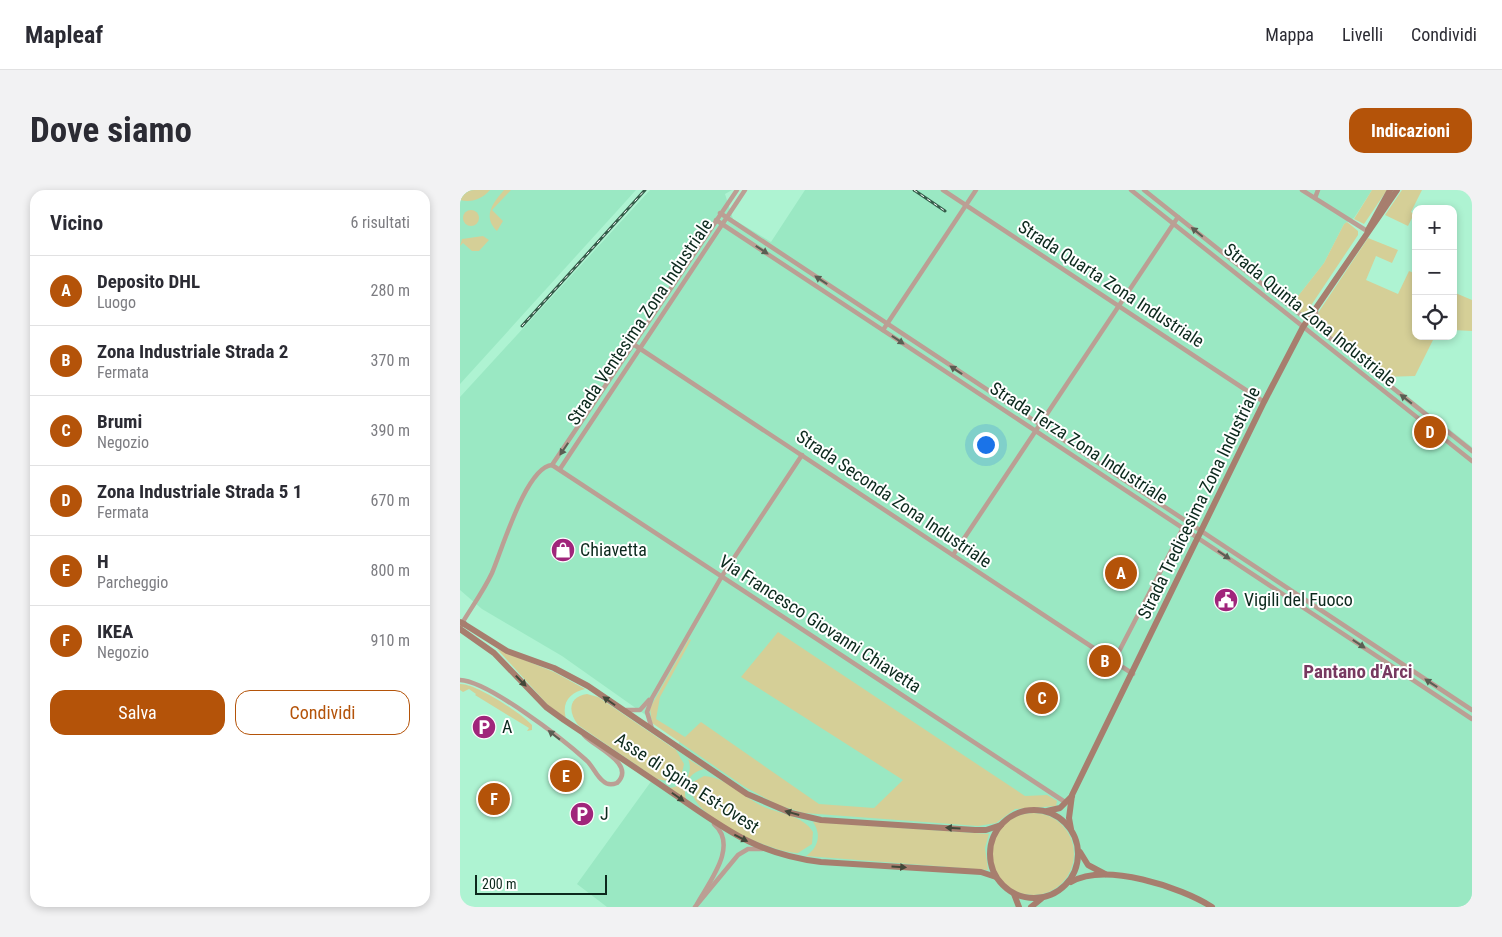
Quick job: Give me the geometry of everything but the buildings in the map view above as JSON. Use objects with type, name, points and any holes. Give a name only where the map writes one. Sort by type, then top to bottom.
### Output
[{"type":"main road","points":[[1367,231],[1390,190]]},
{"type":"main road","points":[[1367,231],[1397,190]]},
{"type":"main road","name":"Strada Tredicesima Zona Industriale","points":[[1072,795],[1133,674],[1264,402],[1303,327],[1367,231]]},
{"type":"main road","name":"Asse di Spina Est-Ovest","points":[[461,626],[507,651],[570,676],[747,794],[790,813],[834,821],[975,830],[986,830],[1001,825]]},
{"type":"main road","name":"Asse di Spina Est-Ovest","points":[[461,626],[494,653],[546,707],[710,819],[762,849],[802,860],[980,872],[996,877]]},
{"type":"main road","points":[[1019,907],[1014,894],[996,877],[991,864],[990,850],[993,837],[1001,825],[1021,812],[1045,812],[1060,808],[1072,795]]},
{"type":"main road","points":[[1072,795],[1069,818],[1078,848],[1088,865],[1111,876]]},
{"type":"main road","points":[[1045,812],[1058,817],[1071,829]]},
{"type":"main road","points":[[1068,884],[1077,866],[1078,848]]},
{"type":"main road","points":[[1014,894],[1027,898],[1042,898],[1054,894],[1082,877],[1111,876],[1147,880],[1174,887],[1212,907]]},
{"type":"main road","points":[[1031,907],[1042,898]]},
{"type":"street","name":"Strada Ventesima Zona Industriale","points":[[552,466],[737,190]]},
{"type":"street","name":"Strada Ventesima Zona Industriale","points":[[560,469],[745,190]]},
{"type":"street","name":"Strada Quarta Zona Industriale","points":[[943,190],[1264,402]]},
{"type":"street","points":[[883,330],[976,190]]},
{"type":"street","name":"Strada Quinta Zona Industriale","points":[[1132,190],[1472,461]]},
{"type":"street","name":"Strada Quinta Zona Industriale","points":[[1144,190],[1472,451]]},
{"type":"street","points":[[1302,190],[1367,231]]},
{"type":"street","points":[[1315,198],[1318,190]]},
{"type":"street","points":[[1150,204],[1154,198]]},
{"type":"street","name":"Strada Terza Zona Industriale","points":[[720,214],[1147,495],[1200,535],[1345,635],[1472,719]]},
{"type":"street","points":[[953,555],[1178,217]]},
{"type":"street","name":"Strada Terza Zona Industriale","points":[[716,220],[1183,528],[1200,535],[1349,629],[1472,710]]},
{"type":"street","points":[[740,235],[744,229]]},
{"type":"street","points":[[697,248],[703,252]]},
{"type":"street","points":[[775,259],[779,253]]},
{"type":"street","points":[[679,275],[685,279]]},
{"type":"street","points":[[1316,306],[1316,320],[1322,332]]},
{"type":"street","points":[[863,317],[867,311]]},
{"type":"street","name":"Strada Seconda Zona Industriale","points":[[633,344],[1133,674]]},
{"type":"street","points":[[967,386],[971,380]]},
{"type":"street","points":[[652,730],[647,712],[652,698],[722,576],[802,455]]},
{"type":"street","points":[[461,626],[492,572],[516,514],[535,476],[544,467],[552,466]]},
{"type":"street","name":"Via Francesco Giovanni Chiavetta","points":[[552,466],[560,469],[1066,802]]},
{"type":"street","points":[[1142,500],[1147,495]]},
{"type":"street","points":[[1114,662],[1183,528]]},
{"type":"street","points":[[1345,635],[1349,629]]},
{"type":"street","points":[[460,680],[471,681],[513,705],[586,760],[603,782],[609,784],[617,783],[623,775],[622,768],[589,741],[579,730]]},
{"type":"street","points":[[622,710],[640,710],[652,698]]},
{"type":"street","points":[[696,906],[717,870],[724,844],[722,834],[710,819]]},
{"type":"street","points":[[696,906],[742,852],[762,849]]},
{"type":"shaded area","points":[[460,190],[636,190],[460,384]]},
{"type":"shaded area","points":[[460,190],[490,190],[484,196],[469,201],[460,200]]},
{"type":"shaded area","points":[[504,190],[511,190],[492,210],[503,221],[497,231],[490,220],[490,215],[493,205]]},
{"type":"shaded area","points":[[650,190],[732,190],[725,194],[733,219],[771,242],[805,190],[1372,190],[1354,218],[1344,224],[1324,263],[1291,305],[1472,447],[1472,907],[607,907],[577,884],[681,740],[562,656],[482,609],[460,590],[460,397]]},
{"type":"shaded area","points":[[1372,190],[1387,190],[1364,224],[1354,219]]},
{"type":"shaded area","points":[[1402,190],[1422,190],[1414,205],[1412,205],[1412,218],[1408,226],[1385,215]]},
{"type":"shaded area","points":[[471,210],[479,218],[471,226],[463,218]]},
{"type":"shaded area","points":[[1347,222],[1358,231],[1358,235],[1306,313],[1300,312],[1291,305],[1324,263],[1344,224]]},
{"type":"shaded area","points":[[483,236],[489,240],[479,251],[472,251],[463,243],[460,246],[462,239]]},
{"type":"shaded area","points":[[1368,238],[1398,250],[1392,263],[1376,256],[1366,280],[1398,294],[1409,271],[1412,272],[1412,340],[1433,340],[1415,376],[1384,377],[1321,328],[1318,313]]},
{"type":"shaded area","points":[[1457,294],[1472,300],[1472,331],[1457,330]]},
{"type":"shaded area","points":[[778,632],[1025,796],[1047,795],[1057,801],[1056,806],[1015,809],[996,823],[978,826],[804,813],[778,805],[745,787],[652,723],[650,708],[689,639],[691,640],[660,697],[656,719],[685,737],[701,722],[819,804],[874,808],[903,780],[741,677]]},
{"type":"shaded area","points":[[497,649],[554,672],[585,689],[580,690],[568,699],[565,707],[566,718],[548,705]]},
{"type":"shaded area","points":[[460,684],[476,688],[508,706],[532,725],[532,730],[527,731],[529,728],[475,695],[469,689],[463,692],[460,690]]},
{"type":"shaded area","points":[[587,694],[598,697],[676,750],[684,764],[681,777],[673,782],[657,779],[578,725],[571,710],[573,702],[576,698]]},
{"type":"shaded area","points":[[688,759],[704,769],[695,773],[688,780],[685,788],[686,799],[670,788],[680,785],[687,778],[690,769]]},
{"type":"shaded area","points":[[704,776],[719,780],[762,806],[797,818],[809,826],[813,832],[812,844],[798,853],[769,847],[750,839],[713,818],[700,806],[692,794],[693,782]]},
{"type":"shaded area","points":[[1033,813],[1049,816],[1062,825],[1071,838],[1074,854],[1071,870],[1062,883],[1049,892],[1033,895],[1017,892],[1004,883],[995,870],[992,854],[995,838],[1004,825],[1017,816]]},
{"type":"shaded area","points":[[813,822],[989,834],[985,848],[988,870],[806,856],[816,845],[817,841],[818,836]]},
{"type":"railway","points":[[522,326],[645,190]]},
{"type":"railway","points":[[914,190],[945,211]]},
{"type":"place","name":"Zona Industriale Strada 5 1","points":[[1430,432]]},
{"type":"place","name":"Chiavetta","points":[[563,550]]},
{"type":"place","name":"Deposito DHL","points":[[1121,573]]},
{"type":"place","name":"Vigili del Fuoco","points":[[1226,600]]},
{"type":"place","name":"Zona Industriale Strada 2","points":[[1105,661]]},
{"type":"place","name":"Brumi","points":[[1042,698]]},
{"type":"place","name":"A","points":[[484,727]]},
{"type":"place","name":"H","points":[[566,776]]},
{"type":"place","name":"IKEA","points":[[494,799]]},
{"type":"place","name":"J","points":[[582,814]]},
{"type":"district","name":"Pantano d'Arci","points":[[1358,671]]}]
